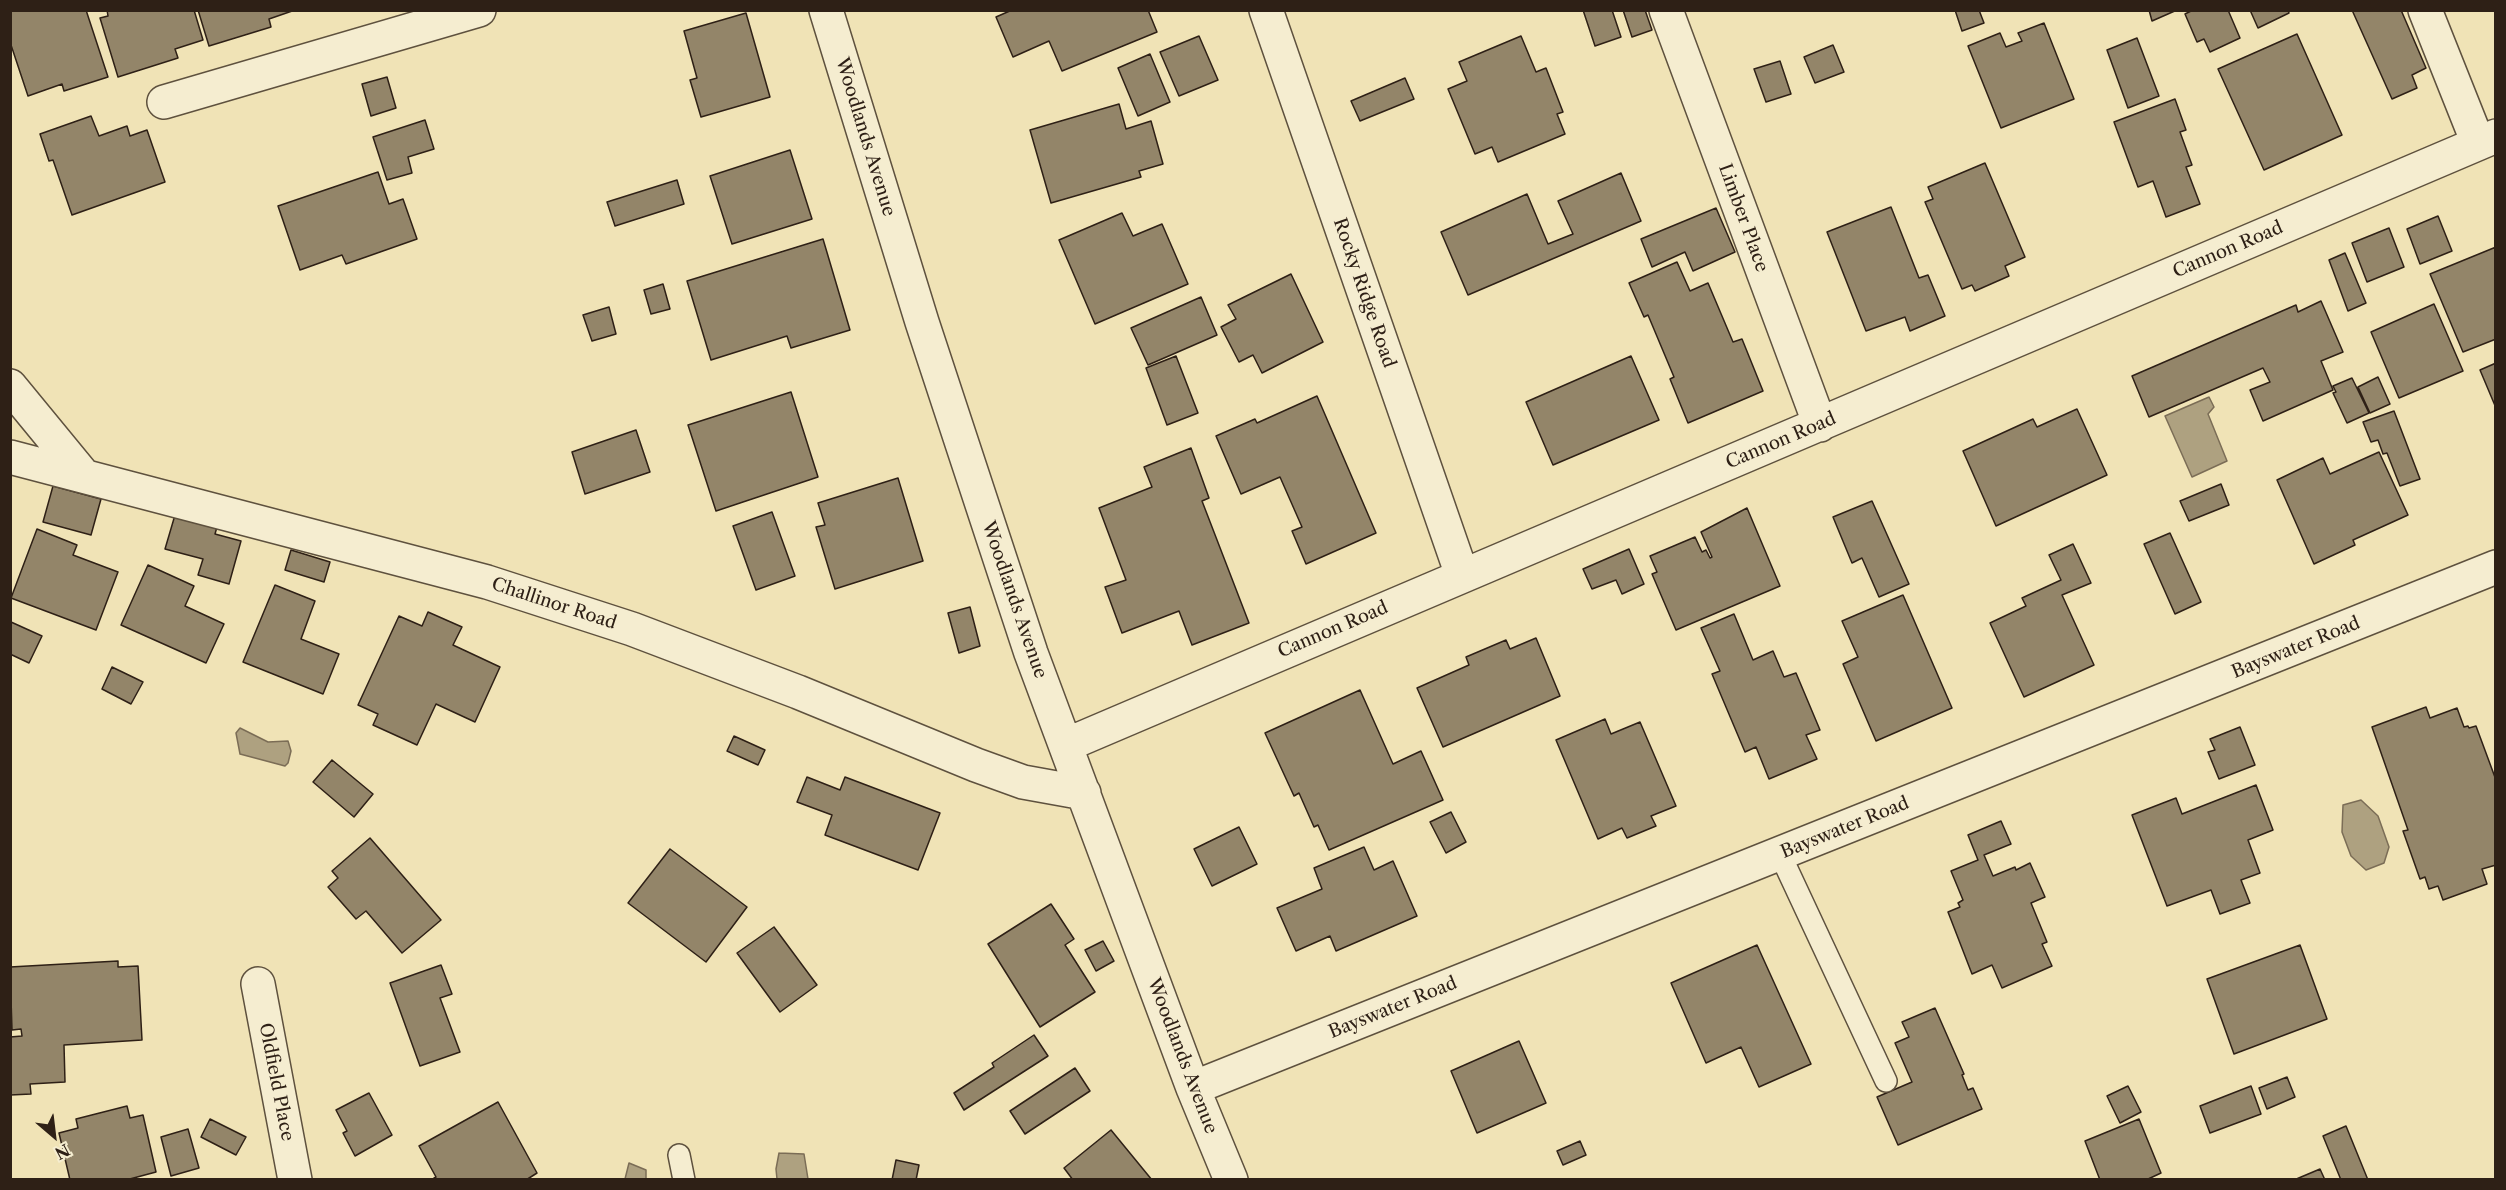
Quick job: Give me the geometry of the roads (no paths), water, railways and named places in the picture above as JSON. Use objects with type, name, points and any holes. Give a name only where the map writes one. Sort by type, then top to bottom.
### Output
[{"type":"street","points":[[164,102],[479,10]]},
{"type":"street","name":"Woodlands Avenue","points":[[826,10],[922,322],[1031,653],[1193,1088],[1231,1179]]},
{"type":"street","name":"Rocky Ridge Road","points":[[1266,10],[1462,575]]},
{"type":"street","name":"Limber Place","points":[[1665,10],[1820,425]]},
{"type":"street","points":[[2425,10],[2487,140]]},
{"type":"street","name":"Cannon Road","points":[[1066,745],[2487,140]]},
{"type":"street","points":[[10,386],[84,476]]},
{"type":"street","name":"Challinor Road","points":[[10,457],[487,582],[632,629],[798,692],[1023,782],[1084,793]]},
{"type":"street","name":"Bayswater Road","points":[[1193,1088],[2496,567]]},
{"type":"street","name":"Oldfield Place","points":[[258,984],[295,1179]]},
{"type":"lane","points":[[1780,854],[1886,1081]]},
{"type":"lane","points":[[679,1155],[684,1179]]}]
